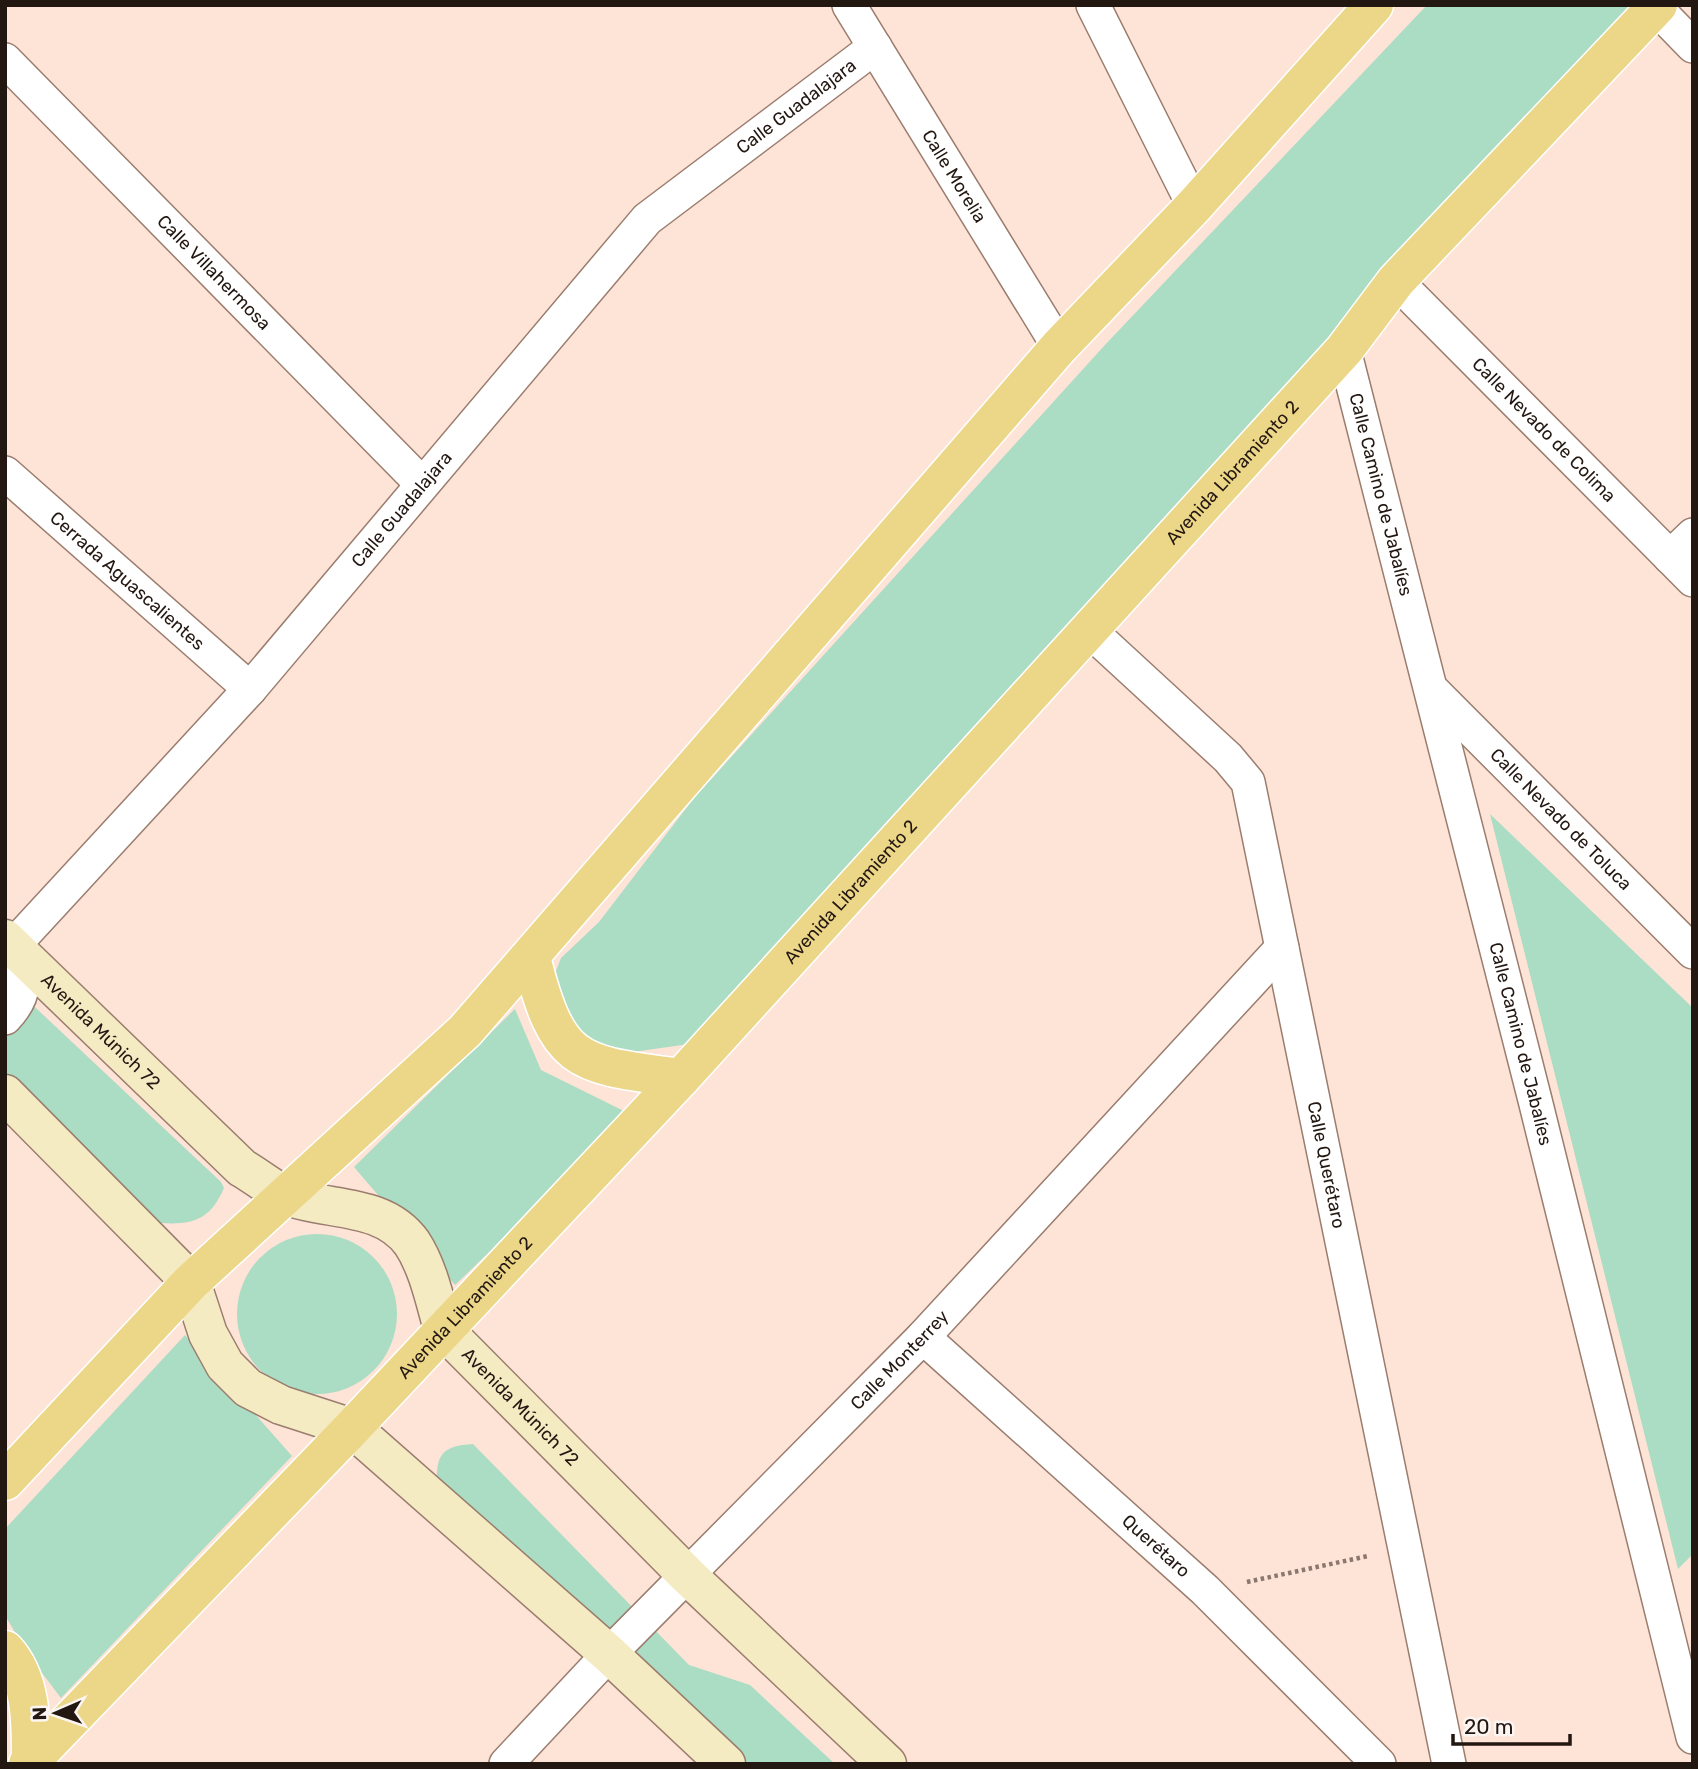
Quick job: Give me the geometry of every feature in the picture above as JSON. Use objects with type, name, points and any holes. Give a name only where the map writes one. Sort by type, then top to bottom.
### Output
[{"type":"main road","points":[[5,1481],[191,1282],[465,1031],[1059,347],[1194,205],[1374,5]]},
{"type":"main road","name":"Avenida Libramiento 2","points":[[30,1762],[352,1428],[681,1078],[1344,350],[1396,281],[1657,6]]},
{"type":"main road","name":"Avenida Múnich 72","points":[[9,942],[242,1168],[285,1194],[351,1208],[385,1220],[411,1242],[430,1284],[443,1329],[687,1575],[887,1764]]},
{"type":"main road","points":[[531,957],[541,998],[554,1028],[576,1055],[606,1068],[681,1078]]},
{"type":"main road","points":[[5,1094],[191,1282],[208,1334],[225,1365],[248,1388],[281,1405],[352,1428],[610,1654],[726,1764]]},
{"type":"main road","points":[[5,1650],[16,1662],[31,1712],[30,1762]]},
{"type":"street","name":"Calle Morelia","points":[[849,5],[1059,347]]},
{"type":"street","points":[[1093,5],[1194,205]]},
{"type":"street","points":[[1657,6],[1693,46]]},
{"type":"street","name":"Calle Guadalajara","points":[[9,942],[250,689],[647,219],[875,47]]},
{"type":"street","name":"Calle Villahermosa","points":[[5,61],[422,484]]},
{"type":"street","name":"Calle Nevado de Colima","points":[[1396,281],[1685,558]]},
{"type":"street","name":"Calle Camino de Jabalíes","points":[[1344,350],[1429,687],[1681,1652],[1693,1737]]},
{"type":"street","name":"Cerrada Aguascalientes","points":[[5,473],[250,689]]},
{"type":"street","name":"Calle Querétaro","points":[[1089,630],[1228,758],[1248,782],[1407,1548],[1449,1764]]},
{"type":"street","name":"Calle Nevado de Toluca","points":[[1429,687],[1693,952]]},
{"type":"street","points":[[5,1018],[16,1006],[24,983],[9,942]]},
{"type":"street","name":"Calle Monterrey","points":[[506,1764],[687,1575],[923,1337],[1282,948]]},
{"type":"street","name":"Querétaro","points":[[923,1337],[1205,1590],[1379,1764]]},
{"type":"street","points":[[1681,1652],[1693,1616]]},
{"type":"path","points":[[1205,1590],[1407,1548]]},
{"type":"green space","points":[[1427,5],[1646,5],[703,1042],[626,1053],[574,1041],[552,981],[561,958],[599,922],[694,798],[1104,346]]},
{"type":"green space","points":[[1490,814],[1693,1008],[1693,1554],[1678,1569]]},
{"type":"green space","points":[[5,979],[221,1182],[224,1188],[219,1199],[206,1214],[182,1223],[161,1223],[5,1077]]},
{"type":"green space","points":[[515,1009],[541,1070],[632,1115],[455,1285],[354,1167]]},
{"type":"green space","points":[[317,1234],[348,1240],[374,1257],[391,1283],[397,1314],[391,1345],[374,1371],[348,1388],[317,1394],[286,1388],[260,1371],[243,1345],[237,1314],[243,1283],[260,1257],[286,1240]]},
{"type":"green space","points":[[185,1335],[292,1456],[61,1698],[26,1652],[5,1615],[5,1529]]},
{"type":"green space","points":[[473,1444],[689,1665],[750,1685],[835,1764],[726,1764],[437,1487],[439,1460],[442,1455],[453,1447]]}]
